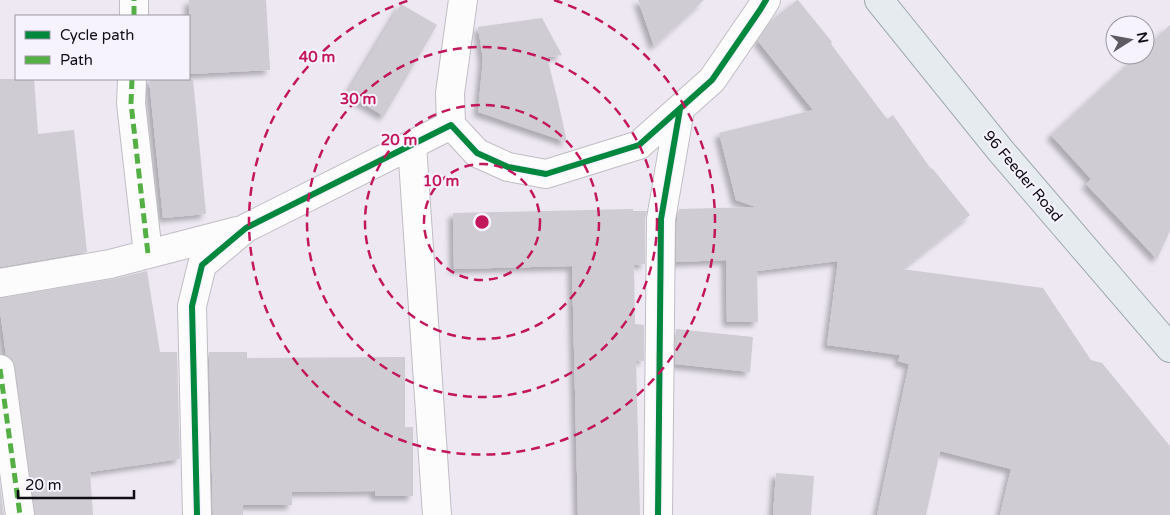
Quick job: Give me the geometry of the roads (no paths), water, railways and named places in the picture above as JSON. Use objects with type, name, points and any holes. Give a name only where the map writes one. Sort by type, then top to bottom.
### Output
[{"type":"main road","name":"96 Feeder Road","points":[[879,0],[1000,150],[1170,348]]},
{"type":"street","points":[[134,0],[134,15]]},
{"type":"street","points":[[463,0],[450,92],[451,125],[476,153],[508,167],[546,174],[639,145],[712,80],[766,0]]},
{"type":"street","points":[[132,80],[131,103],[148,254]]},
{"type":"street","points":[[658,515],[661,219],[680,109]]},
{"type":"street","points":[[0,283],[110,264],[246,228],[451,125]]},
{"type":"street","points":[[412,145],[437,515]]},
{"type":"street","points":[[196,515],[192,306],[202,265],[246,228]]},
{"type":"street","points":[[0,369],[20,515]]}]
